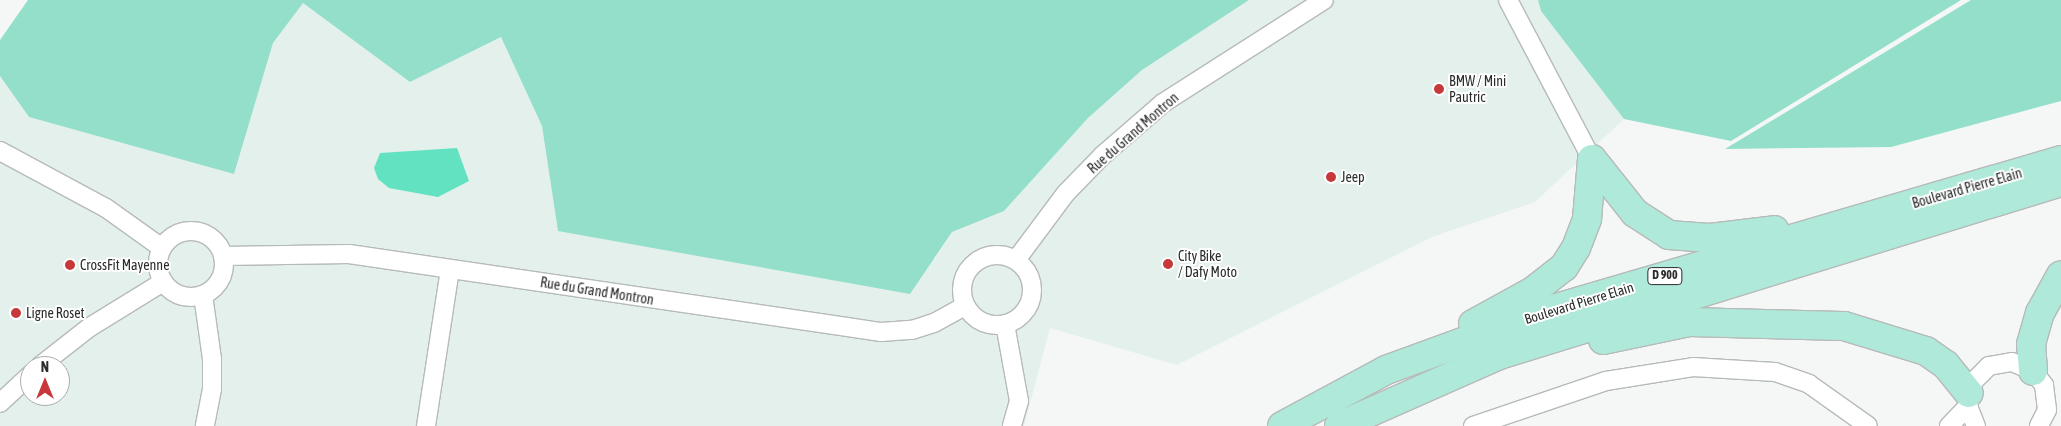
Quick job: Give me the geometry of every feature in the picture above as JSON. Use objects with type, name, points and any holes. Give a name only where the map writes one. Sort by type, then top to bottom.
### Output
[{"type":"main road","points":[[1592,159],[1634,213],[1669,234],[1710,238],[1854,221]]},
{"type":"main road","points":[[1386,370],[1533,291],[1564,267],[1576,248],[1586,219],[1592,159]]},
{"type":"main road","name":"Boulevard Pierre Elain","points":[[1282,426],[1386,370],[1553,309],[2061,160]]},
{"type":"main road","name":"Boulevard Pierre Elain","points":[[1339,426],[1499,355],[2061,182]]},
{"type":"main road","points":[[2038,378],[2031,344],[2040,313],[2061,275]]},
{"type":"main road","points":[[1354,426],[1597,342],[1689,322],[1844,326],[1926,351],[1946,365],[1968,399]]},
{"type":"street","name":"Rue du Grand Montron","points":[[1016,260],[1066,193],[1103,155],[1169,98],[1324,0]]},
{"type":"street","points":[[1508,0],[1592,159]]},
{"type":"street","points":[[0,150],[106,208],[162,248]]},
{"type":"street","points":[[190,231],[211,238],[223,256],[223,275],[212,290],[203,295],[181,296],[163,282],[158,265],[162,248],[170,239],[190,231]]},
{"type":"street","name":"Rue du Grand Montron","points":[[223,256],[349,254],[880,332],[912,330],[934,323],[965,306]]},
{"type":"street","points":[[994,254],[1016,260],[1030,274],[1033,295],[1024,314],[1005,324],[982,322],[965,306],[962,283],[973,263],[994,254]]},
{"type":"street","points":[[426,426],[450,270]]},
{"type":"street","points":[[53,356],[83,332],[163,282]]},
{"type":"street","points":[[203,295],[212,359],[212,389],[205,426]]},
{"type":"street","points":[[1005,324],[1019,401],[1012,426]]},
{"type":"street","points":[[1949,426],[1968,399],[1980,373],[2000,363],[2023,365],[2038,378],[2061,392]]},
{"type":"street","points":[[1473,426],[1606,381],[1693,367],[1775,372],[1809,384],[1868,426]]},
{"type":"street","points":[[2038,378],[2047,403],[2041,424]]},
{"type":"street","points":[[0,403],[20,384]]},
{"type":"street","points":[[1968,399],[1976,426]]},
{"type":"street","points":[[2041,424],[2061,416]]},
{"type":"shaded area","points":[[28,0],[1249,0],[1142,70],[1088,118],[1004,211],[952,232],[910,294],[558,231],[542,126],[501,37],[410,82],[303,3],[273,43],[234,174],[29,117],[0,76],[0,40]]},
{"type":"shaded area","points":[[1249,0],[1538,0],[1541,11],[1624,119],[1535,202],[1432,237],[1177,365],[1050,328],[1024,426],[0,426],[0,76],[29,117],[234,174],[273,43],[303,3],[410,82],[501,37],[542,126],[558,231],[935,259],[952,232],[1004,211],[1088,118],[1142,70]]},
{"type":"shaded area","points":[[1538,0],[1961,0],[1731,141],[1624,119],[1541,11]]},
{"type":"shaded area","points":[[1971,0],[2061,0],[2061,101],[1891,147],[1725,149]]},
{"type":"shaded area","points":[[457,148],[469,181],[438,197],[389,188],[378,179],[374,168],[380,153]]},
{"type":"place","name":"BMW / Mini Pautric","points":[[1439,89]]},
{"type":"place","name":"Jeep","points":[[1331,177]]},
{"type":"place","name":"City Bike / Dafy Moto","points":[[1168,264]]},
{"type":"place","name":"CrossFit Mayenne","points":[[70,265]]},
{"type":"place","name":"Ligne Roset","points":[[16,313]]}]
